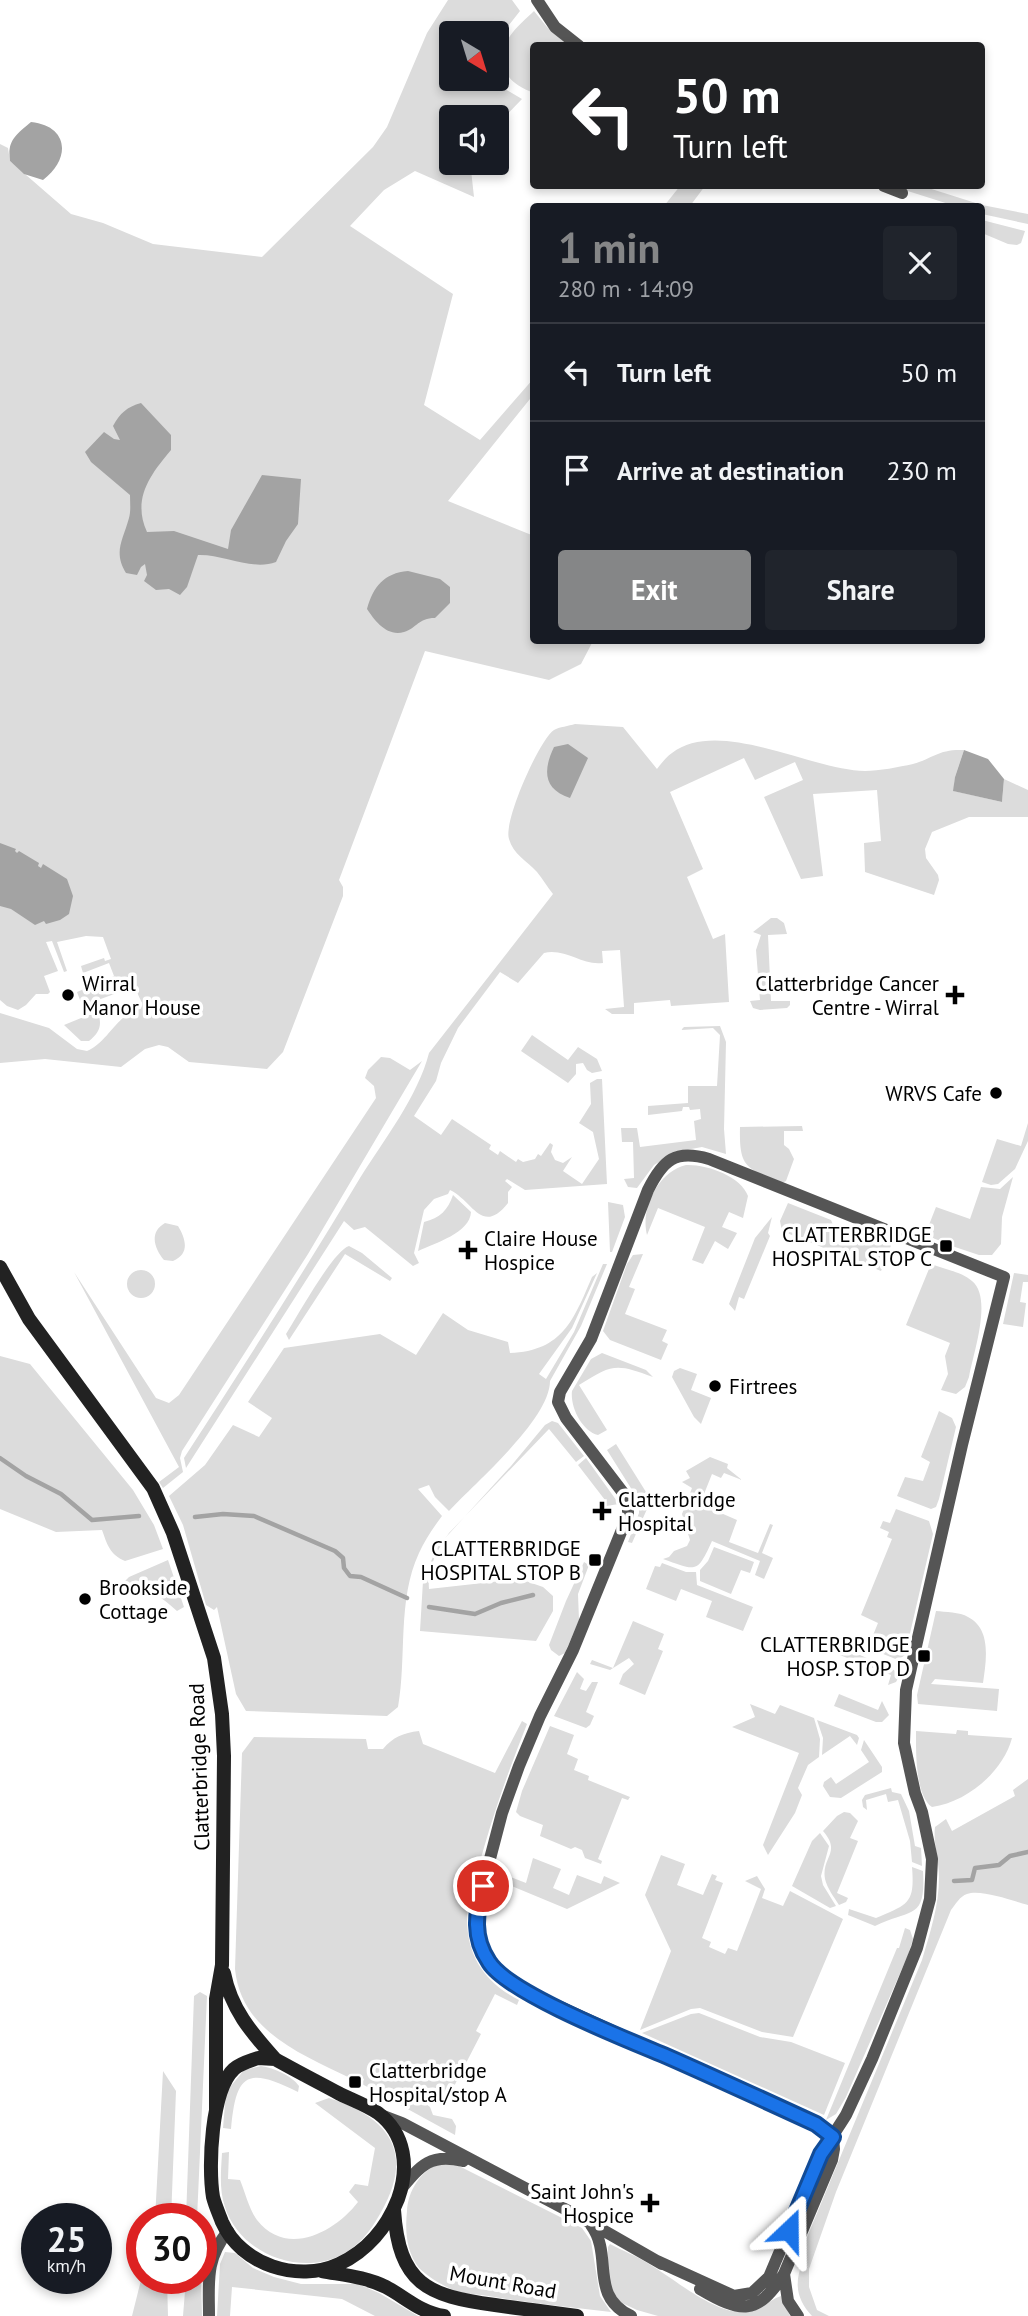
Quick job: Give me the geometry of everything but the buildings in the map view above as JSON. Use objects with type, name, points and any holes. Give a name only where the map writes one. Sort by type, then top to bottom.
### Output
[{"type":"main road","name":"Clatterbridge Road","points":[[0,1267],[29,1319],[153,1488],[173,1533],[214,1658],[222,1714],[224,1769],[222,1965],[216,1999],[216,2110]]},
{"type":"main road","name":"Clatterbridge Road","points":[[222,1965],[227,1989],[237,2014],[275,2059]]},
{"type":"main road","points":[[258,2058],[275,2059],[378,2113],[398,2137],[406,2170],[394,2209],[383,2227],[367,2246],[349,2259],[319,2271],[293,2272],[267,2264],[246,2252],[223,2225],[213,2198],[212,2158],[216,2110],[221,2090],[234,2069],[258,2058]]},
{"type":"main road","name":"Mount Road","points":[[394,2209],[396,2240],[402,2257],[421,2283],[438,2293],[460,2300],[577,2316]]},
{"type":"main road","name":"Mount Road","points":[[319,2271],[365,2279],[384,2286],[420,2309],[444,2316]]},
{"type":"street","points":[[537,0],[555,27],[574,42]]},
{"type":"street","points":[[892,189],[902,193]]},
{"type":"street","points":[[378,2113],[402,2123],[588,2222],[716,2298],[737,2308],[747,2308],[766,2300],[784,2274],[832,2160],[833,2137],[816,2124],[519,1988],[503,1978],[490,1964],[476,1932],[476,1912],[502,1813],[540,1716],[578,1641],[628,1515],[624,1494],[566,1418],[560,1409],[558,1397],[591,1339],[648,1190],[659,1169],[683,1155],[709,1159],[1004,1277],[906,1690],[904,1743],[932,1859],[930,1899],[916,1948],[872,2059],[846,2115],[833,2137],[821,2154],[769,2277],[760,2288],[744,2296],[734,2296],[657,2261]]},
{"type":"street","points":[[401,2189],[417,2169],[432,2160],[448,2157],[484,2167]]},
{"type":"street","points":[[588,2222],[599,2236],[604,2289],[614,2305],[631,2316]]},
{"type":"street","points":[[209,2316],[211,2258],[228,2231]]},
{"type":"street","points":[[784,2274],[788,2301],[798,2316]]},
{"type":"shaded area","points":[[448,0],[512,0],[520,11],[509,25],[509,21],[439,21],[439,91],[508,91],[522,99],[509,113],[509,105],[439,105],[439,175],[472,175],[474,197],[415,171],[384,190],[350,226],[453,294],[424,405],[480,440],[530,383],[530,399],[448,501],[530,534],[530,644],[591,644],[581,664],[549,680],[425,651],[339,880],[343,887],[343,896],[283,1052],[267,1069],[189,1062],[168,1047],[159,1045],[145,1049],[121,1067],[45,1059],[0,1063],[0,1013],[49,1028],[77,1049],[87,1051],[137,1008],[141,1001],[131,979],[114,985],[117,993],[98,1000],[103,1014],[99,1016],[100,1024],[95,1036],[89,1041],[81,1041],[64,1025],[86,1016],[77,992],[114,976],[109,963],[83,973],[81,966],[104,958],[105,961],[111,959],[103,937],[86,936],[57,942],[67,971],[64,972],[52,941],[46,942],[58,971],[44,976],[50,992],[48,994],[36,994],[18,1010],[0,1000],[0,144],[8,148],[10,161],[71,214],[103,223],[153,244],[262,257],[373,147],[387,127],[427,33]]},
{"type":"shaded area","points":[[534,11],[564,42],[530,42],[530,91],[509,78],[510,36]]},
{"type":"shaded area","points":[[31,122],[53,130],[62,145],[58,163],[43,180],[24,174],[10,161],[11,143]]},
{"type":"shaded area","points":[[678,189],[703,189],[692,203],[666,203]]},
{"type":"shaded area","points":[[901,189],[931,189],[976,203],[946,203]]},
{"type":"shaded area","points":[[985,206],[1028,214],[1028,224],[985,215]]},
{"type":"shaded area","points":[[985,221],[1025,231],[1021,243],[1008,244],[985,234]]},
{"type":"shaded area","points":[[141,403],[171,435],[171,450],[150,478],[142,498],[141,509],[147,532],[174,531],[228,549],[231,530],[262,475],[301,479],[298,524],[276,562],[257,565],[198,555],[187,587],[180,595],[169,589],[156,590],[144,581],[147,575],[145,564],[137,575],[126,573],[120,552],[130,515],[130,495],[91,462],[85,452],[104,432],[120,440],[113,426],[118,417],[132,406]]},
{"type":"shaded area","points":[[408,571],[440,579],[450,587],[450,603],[435,618],[425,620],[404,632],[392,632],[378,623],[367,609],[381,582],[392,575]]},
{"type":"shaded area","points":[[575,724],[623,727],[657,769],[672,753],[692,743],[714,740],[765,748],[818,763],[865,771],[913,764],[942,752],[964,750],[955,777],[954,791],[1002,802],[1004,779],[1028,790],[1028,817],[969,817],[932,832],[925,849],[926,858],[939,880],[934,895],[865,872],[864,843],[881,841],[877,790],[813,794],[823,876],[801,879],[764,797],[803,780],[795,762],[755,780],[744,758],[670,792],[703,869],[687,877],[713,939],[725,934],[729,1002],[671,1006],[670,1000],[634,1003],[634,1014],[612,1014],[605,1009],[624,1007],[620,950],[602,951],[603,963],[588,962],[560,953],[544,953],[518,983],[500,972],[458,1028],[441,1063],[436,1081],[414,1116],[441,1135],[452,1119],[491,1145],[489,1149],[498,1155],[500,1151],[516,1162],[518,1159],[523,1162],[535,1159],[538,1154],[541,1156],[550,1143],[553,1145],[551,1152],[555,1160],[563,1163],[572,1157],[563,1171],[582,1184],[599,1159],[593,1132],[579,1123],[591,1104],[590,1083],[602,1079],[607,1184],[525,1190],[507,1179],[505,1181],[512,1187],[508,1192],[508,1203],[491,1216],[478,1213],[450,1190],[448,1194],[434,1199],[424,1210],[414,1253],[419,1263],[413,1266],[365,1227],[354,1230],[344,1221],[186,1468],[184,1458],[399,1117],[417,1085],[429,1053],[553,894],[537,872],[514,849],[509,839],[509,830],[517,800],[540,749],[554,730]]},
{"type":"shaded area","points":[[568,744],[588,758],[570,798],[550,784],[547,771],[554,747]]},
{"type":"shaded area","points":[[964,750],[988,759],[1004,779],[1002,802],[953,791]]},
{"type":"shaded area","points":[[0,843],[39,863],[41,868],[43,864],[67,879],[73,896],[69,914],[60,920],[46,924],[44,921],[35,925],[11,909],[0,906]]},
{"type":"shaded area","points":[[771,918],[777,918],[784,923],[787,934],[768,935],[771,1001],[790,1001],[790,1005],[787,1008],[760,1010],[753,1008],[750,1001],[760,1000],[756,950],[761,935],[753,932]]},
{"type":"shaded area","points":[[720,1026],[726,1042],[726,1154],[702,1147],[675,1152],[654,1165],[637,1188],[628,1187],[624,1179],[634,1178],[633,1142],[622,1142],[621,1128],[637,1128],[640,1147],[696,1140],[694,1121],[701,1119],[700,1109],[690,1110],[689,1107],[683,1107],[682,1111],[648,1115],[648,1106],[688,1103],[688,1086],[717,1086],[720,1035],[713,1028],[681,1030],[684,1027]]},
{"type":"shaded area","points":[[532,1035],[568,1060],[578,1047],[597,1059],[602,1071],[592,1073],[583,1063],[576,1064],[576,1074],[568,1083],[521,1051]]},
{"type":"shaded area","points":[[381,1057],[390,1058],[410,1070],[422,1061],[308,1254],[182,1451],[180,1458],[183,1472],[163,1488],[159,1482],[179,1467],[74,1272],[156,1398],[169,1403],[179,1395],[376,1098],[374,1086],[365,1078],[368,1070]]},
{"type":"shaded area","points":[[1028,1123],[1028,1141],[1015,1169],[998,1184],[982,1182],[997,1139],[1021,1146]]},
{"type":"shaded area","points":[[802,1126],[803,1131],[784,1131],[784,1145],[794,1159],[786,1181],[782,1183],[760,1174],[743,1159],[740,1127]]},
{"type":"shaded area","points":[[686,1165],[703,1167],[731,1177],[748,1196],[743,1218],[729,1212],[722,1227],[737,1233],[728,1249],[715,1241],[703,1264],[692,1260],[705,1227],[658,1208],[647,1235],[646,1214],[654,1192],[668,1175]]},
{"type":"shaded area","points":[[1013,1177],[1002,1217],[1001,1244],[992,1255],[979,1255],[952,1246],[954,1242],[945,1238],[943,1242],[925,1235],[936,1207],[970,1219],[981,1187],[1000,1189]]},
{"type":"shaded area","points":[[453,1195],[471,1212],[465,1226],[418,1251],[424,1222],[443,1213]]},
{"type":"shaded area","points":[[608,1202],[623,1205],[625,1217],[612,1252],[610,1252]]},
{"type":"shaded area","points":[[788,1203],[831,1220],[834,1227],[877,1245],[885,1240],[892,1243],[881,1271],[782,1231],[780,1221]]},
{"type":"shaded area","points":[[772,1217],[768,1233],[770,1236],[744,1299],[739,1297],[735,1311],[729,1304],[755,1238]]},
{"type":"shaded area","points":[[165,1223],[178,1226],[183,1236],[184,1250],[173,1261],[164,1260],[156,1245],[155,1235]]},
{"type":"shaded area","points":[[349,1246],[362,1253],[392,1278],[390,1281],[345,1254],[289,1340],[286,1334],[316,1286],[334,1259]]},
{"type":"shaded area","points":[[643,1254],[629,1287],[635,1289],[625,1314],[667,1330],[662,1341],[668,1344],[661,1360],[610,1340],[603,1331],[627,1264],[633,1255]]},
{"type":"shaded area","points":[[603,1264],[607,1264],[581,1326],[550,1381],[547,1396],[538,1413],[525,1431],[449,1511],[435,1497],[429,1485],[418,1489],[442,1516],[429,1534],[412,1571],[405,1609],[398,1707],[387,1716],[246,1711],[236,1694],[217,1607],[214,1610],[206,1605],[183,1525],[169,1496],[205,1465],[233,1425],[259,1437],[272,1418],[248,1402],[284,1348],[380,1334],[416,1355],[443,1313],[468,1330],[508,1342],[510,1353],[528,1351],[543,1346],[564,1330],[592,1277],[597,1273],[572,1328],[539,1374],[546,1379],[574,1332]]},
{"type":"shaded area","points":[[931,1264],[968,1278],[978,1289],[981,1300],[980,1327],[969,1377],[965,1387],[956,1394],[941,1390],[948,1374],[945,1356],[950,1343],[906,1325]]},
{"type":"shaded area","points":[[141,1270],[151,1274],[155,1284],[151,1294],[141,1298],[131,1294],[127,1284],[131,1274]]},
{"type":"shaded area","points":[[1014,1273],[1028,1275],[1028,1282],[1023,1282],[1020,1302],[1026,1303],[1023,1327],[1003,1324]]},
{"type":"shaded area","points":[[602,1353],[646,1370],[653,1377],[630,1369],[614,1368],[579,1385],[607,1430],[598,1435],[587,1429],[578,1418],[572,1391],[591,1359]]},
{"type":"shaded area","points":[[0,1356],[30,1364],[133,1490],[154,1525],[163,1549],[125,1561],[112,1552],[102,1530],[56,1532],[0,1509]]},
{"type":"shaded area","points":[[680,1368],[697,1374],[691,1390],[711,1398],[701,1424],[694,1417],[672,1377],[674,1371]]},
{"type":"shaded area","points":[[939,1411],[952,1418],[956,1427],[939,1499],[936,1507],[931,1509],[897,1496],[905,1477],[923,1481],[930,1462],[921,1457]]},
{"type":"shaded area","points":[[552,1421],[558,1423],[584,1456],[576,1462],[549,1429],[465,1517],[545,1425]]},
{"type":"shaded area","points":[[616,1444],[651,1500],[632,1543],[628,1542],[639,1513],[639,1501],[607,1450]]},
{"type":"shaded area","points":[[710,1457],[728,1464],[727,1468],[742,1480],[724,1473],[721,1478],[712,1474],[700,1504],[737,1520],[729,1542],[758,1553],[770,1524],[773,1525],[762,1553],[773,1558],[764,1579],[755,1575],[760,1561],[712,1541],[703,1559],[695,1567],[663,1559],[687,1546],[690,1540],[682,1514],[692,1488],[682,1482],[690,1478],[686,1471]]},
{"type":"shaded area","points":[[586,1458],[619,1504],[606,1506],[605,1500],[578,1465]]},
{"type":"shaded area","points":[[896,1509],[929,1521],[933,1534],[905,1655],[898,1660],[871,1649],[869,1645],[878,1623],[861,1615],[892,1539],[887,1537],[889,1532],[880,1528],[883,1521],[890,1523]]},
{"type":"shaded area","points":[[447,1536],[431,1567],[429,1589],[520,1579],[543,1587],[553,1596],[553,1611],[536,1641],[420,1631],[423,1581],[437,1547]]},
{"type":"shaded area","points":[[714,1547],[754,1562],[750,1573],[741,1570],[731,1594],[700,1581],[700,1570],[708,1561]]},
{"type":"shaded area","points":[[168,1560],[184,1607],[177,1611],[156,1594],[142,1589],[115,1591],[129,1577]]},
{"type":"shaded area","points":[[584,1562],[589,1565],[578,1594],[579,1620],[565,1653],[559,1656],[549,1645]]},
{"type":"shaded area","points":[[662,1563],[686,1572],[696,1572],[697,1585],[753,1607],[743,1631],[706,1617],[712,1601],[681,1589],[676,1601],[646,1589],[655,1566],[660,1567]]},
{"type":"shaded area","points":[[936,1611],[961,1614],[976,1622],[986,1647],[985,1666],[983,1683],[935,1679],[931,1684],[999,1689],[997,1711],[918,1704],[917,1695]]},
{"type":"shaded area","points":[[633,1621],[664,1634],[658,1649],[663,1651],[645,1695],[619,1684],[623,1674],[634,1664],[629,1658],[610,1670],[590,1664],[592,1660],[613,1668]]},
{"type":"shaded area","points":[[835,1644],[894,1670],[899,1676],[896,1682],[888,1685],[891,1675],[832,1652]]},
{"type":"shaded area","points":[[577,1672],[584,1679],[580,1689],[586,1691],[592,1682],[598,1682],[586,1712],[594,1716],[586,1728],[554,1716]]},
{"type":"shaded area","points":[[839,1694],[878,1710],[882,1701],[889,1715],[882,1722],[876,1722],[834,1706]]},
{"type":"shaded area","points":[[750,1704],[775,1714],[780,1705],[814,1718],[820,1739],[819,1757],[808,1765],[798,1788],[802,1795],[795,1813],[768,1855],[763,1845],[799,1753],[732,1727],[755,1717]]},
{"type":"shaded area","points":[[817,1720],[857,1735],[857,1745],[850,1736],[822,1755],[823,1738]]},
{"type":"shaded area","points":[[522,1721],[527,1724],[493,1818],[467,1915],[470,1943],[480,1966],[496,1985],[519,2000],[517,2005],[495,1994],[476,2031],[481,2034],[449,2096],[433,2088],[423,2102],[430,2107],[433,2115],[452,2119],[456,2126],[455,2135],[362,2084],[364,2079],[352,2074],[350,2078],[312,2060],[276,2038],[249,2009],[240,1991],[235,1969],[242,1753],[254,1737],[366,1739],[368,1749],[383,1749],[399,1736],[419,1731],[423,1744],[495,1773]]},
{"type":"shaded area","points":[[550,1726],[574,1735],[567,1754],[578,1759],[574,1770],[589,1776],[588,1780],[630,1797],[628,1800],[622,1798],[598,1859],[602,1861],[601,1864],[585,1858],[582,1850],[575,1847],[571,1849],[540,1836],[543,1825],[516,1812],[522,1791]]},
{"type":"shaded area","points":[[957,1730],[968,1731],[968,1735],[1012,1738],[1001,1762],[982,1783],[958,1799],[932,1807],[926,1801],[919,1783],[916,1731],[956,1734]]},
{"type":"shaded area","points":[[864,1740],[882,1767],[882,1772],[841,1798],[830,1797],[823,1786],[824,1782],[831,1777],[836,1784],[869,1762],[861,1750]]},
{"type":"shaded area","points":[[1028,1779],[1028,1905],[997,1896],[973,1893],[962,1897],[951,1910],[836,2192],[809,2269],[809,2287],[817,2310],[829,2316],[812,2316],[798,2292],[802,2264],[798,2259],[922,1960],[934,1919],[939,1888],[935,1827],[946,1819],[952,1831],[1015,1796],[1013,1790]]},
{"type":"shaded area","points":[[891,1788],[892,1792],[901,1794],[909,1811],[915,1846],[921,1848],[922,1866],[912,1862],[910,1841],[898,1800],[888,1802],[886,1794],[866,1800],[867,1810],[863,1807],[862,1800],[865,1795]]},
{"type":"shaded area","points":[[844,1812],[850,1813],[858,1821],[850,1838],[858,1841],[837,1893],[848,1898],[839,1905],[825,1879],[831,1845],[823,1831]]},
{"type":"shaded area","points":[[820,1833],[829,1846],[821,1876],[823,1885],[836,1906],[830,1908],[792,1886],[812,1841]]},
{"type":"shaded area","points":[[661,1855],[685,1864],[677,1885],[703,1895],[712,1874],[717,1876],[715,1880],[723,1883],[702,1938],[711,1942],[709,1947],[725,1954],[728,1948],[737,1951],[761,1889],[745,1881],[757,1876],[765,1889],[762,1898],[783,1906],[790,1891],[843,1919],[793,2037],[762,2032],[700,2008],[691,2009],[640,2030],[671,1951],[645,1895]]},
{"type":"shaded area","points":[[533,1858],[561,1869],[553,1888],[569,1895],[577,1875],[601,1884],[604,1876],[620,1883],[567,1909],[495,1879],[498,1872],[526,1883]]},
{"type":"shaded area","points":[[912,1867],[923,1871],[922,1898],[914,1910],[875,1926],[848,1915],[849,1909],[876,1918],[902,1905],[907,1901],[912,1889]]},
{"type":"shaded area","points":[[905,1928],[910,1930],[913,1939],[908,1955],[846,2097],[836,2114],[826,2120],[899,1948]]},
{"type":"shaded area","points":[[200,1992],[207,1996],[198,2203],[187,2203],[194,1996]]},
{"type":"shaded area","points":[[699,2013],[760,2037],[791,2042],[845,2063],[824,2115],[642,2033]]},
{"type":"shaded area","points":[[261,2066],[292,2079],[299,2086],[298,2092],[267,2079],[248,2080],[241,2086],[237,2096],[231,2129],[223,2128],[226,2092],[244,2070]]},
{"type":"shaded area","points":[[163,2071],[176,2091],[172,2203],[156,2203]]},
{"type":"shaded area","points":[[329,2098],[368,2116],[382,2128],[391,2141],[396,2156],[396,2173],[380,2214],[358,2244],[339,2256],[323,2261],[288,2261],[256,2248],[232,2223],[222,2194],[222,2153],[229,2152],[228,2179],[240,2180],[254,2216],[269,2231],[296,2239],[324,2231],[337,2223],[358,2202],[349,2192],[355,2184],[368,2186],[375,2148],[315,2103]]},
{"type":"shaded area","points":[[438,2164],[457,2165],[582,2228],[591,2241],[600,2296],[611,2312],[460,2292],[442,2285],[422,2271],[411,2255],[407,2241],[408,2204],[421,2177]]},
{"type":"shaded area","points":[[610,2244],[644,2261],[721,2308],[751,2311],[781,2296],[790,2316],[658,2316],[637,2310],[620,2302],[608,2284]]},
{"type":"shaded area","points":[[225,2252],[235,2253],[253,2268],[274,2277],[301,2284],[358,2284],[418,2316],[375,2316],[342,2299],[232,2287],[230,2316],[217,2316],[220,2264]]},
{"type":"shaded area","points":[[138,2294],[167,2294],[168,2316],[132,2316]]},
{"type":"shaded area","points":[[185,2294],[201,2294],[202,2316],[183,2316]]},
{"type":"waterway","points":[[0,1458],[26,1476],[61,1494],[92,1520],[139,1516]]},
{"type":"waterway","points":[[195,1517],[223,1514],[254,1516],[335,1551],[343,1558],[344,1568],[350,1576],[361,1577],[407,1598]]},
{"type":"waterway","points":[[429,1607],[475,1614],[501,1603],[533,1595]]},
{"type":"waterway","points":[[954,1881],[972,1880],[975,1868],[999,1865],[1010,1856],[1028,1852]]},
{"type":"place","name":"Wirral Manor House","points":[[68,995]]},
{"type":"place","name":"Clatterbridge Cancer Centre - Wirral","points":[[955,995]]},
{"type":"place","name":"WRVS Cafe","points":[[996,1093]]},
{"type":"place","name":"CLATTERBRIDGE HOSPITAL STOP C","points":[[946,1246]]},
{"type":"place","name":"Claire House Hospice","points":[[468,1250]]},
{"type":"place","name":"Firtrees","points":[[715,1386]]},
{"type":"place","name":"Clatterbridge Hospital","points":[[602,1511]]},
{"type":"place","name":"CLATTERBRIDGE HOSPITAL STOP B","points":[[595,1560]]},
{"type":"place","name":"Brookside Cottage","points":[[85,1599]]},
{"type":"place","name":"CLATTERBRIDGE HOSP. STOP D","points":[[924,1656]]},
{"type":"place","name":"Clatterbridge Hospital/stop A","points":[[355,2082]]},
{"type":"place","name":"Saint John's Hospice","points":[[650,2203]]},
{"type":"route","points":[[483,1886],[476,1912],[476,1932],[490,1964],[503,1978],[643,2047],[816,2124],[833,2137],[821,2154],[789,2230]]}]
